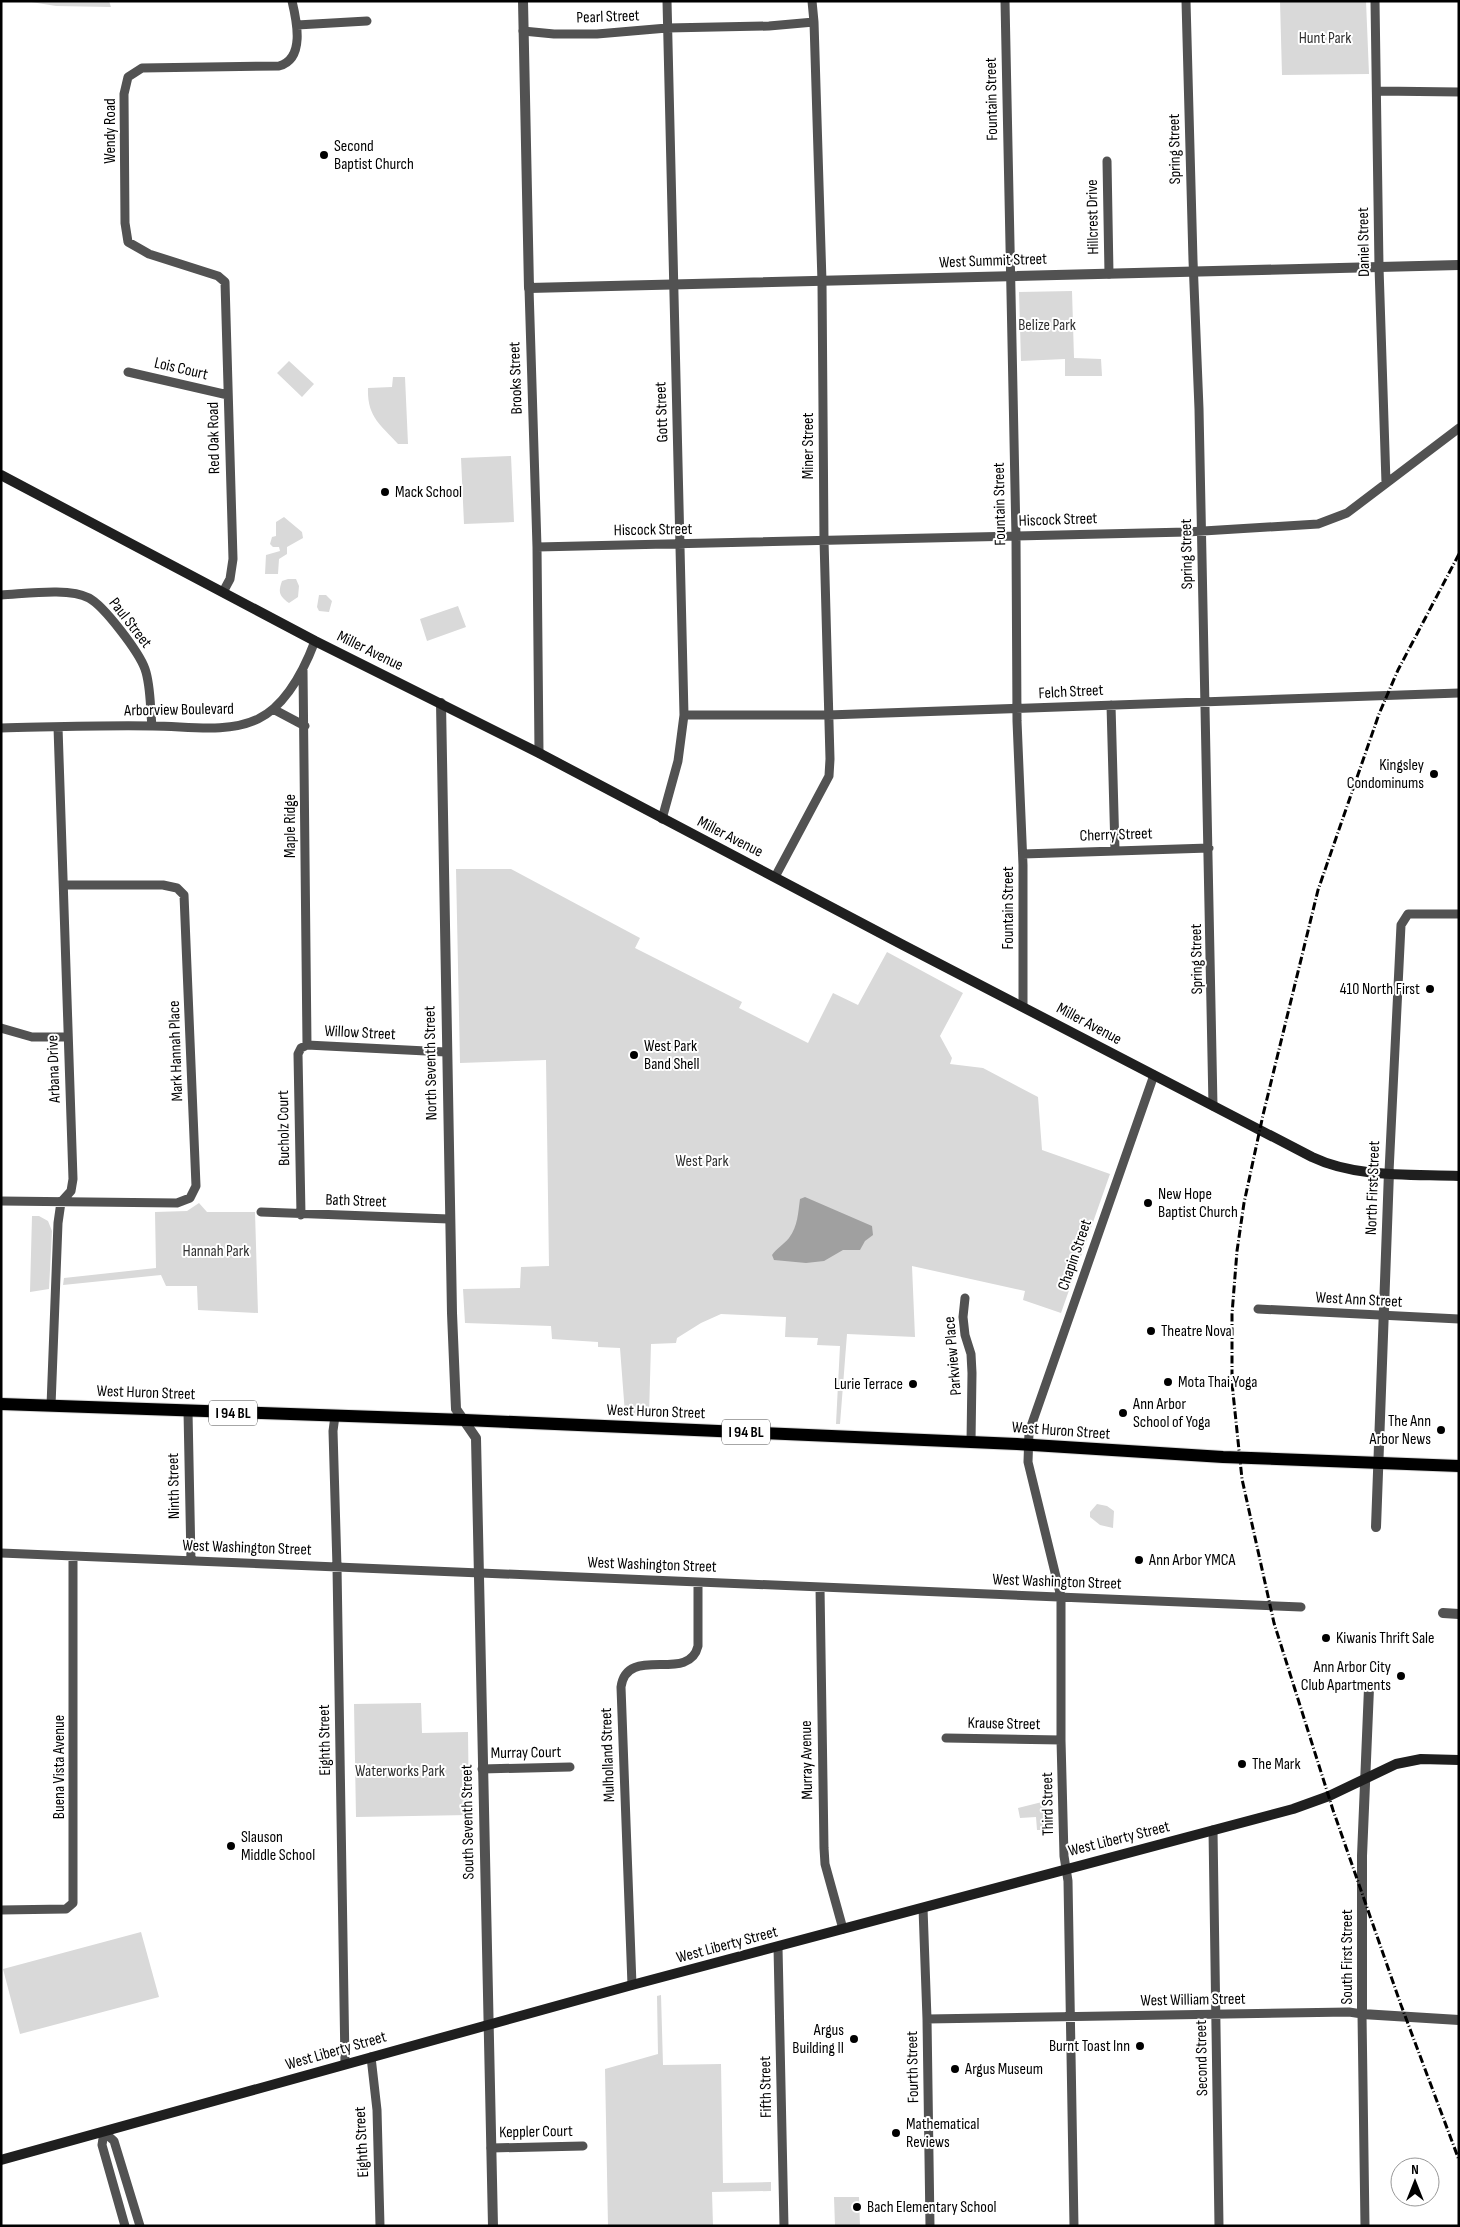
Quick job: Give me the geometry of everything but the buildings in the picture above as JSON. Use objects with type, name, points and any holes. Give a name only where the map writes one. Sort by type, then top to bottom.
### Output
[{"type":"main road","name":"Miller Avenue","points":[[1,475],[316,642],[539,753],[903,945],[1327,1164],[1348,1170],[1459,1176]]},
{"type":"main road","name":"West Huron Street","points":[[1,1404],[465,1420],[971,1442],[1378,1464],[1459,1466]]},
{"type":"main road","name":"West Liberty Street","points":[[1,2160],[632,1985],[1299,1807],[1329,1796],[1391,1766],[1408,1761],[1459,1760]]},
{"type":"street","points":[[292,1],[297,24],[367,21]]},
{"type":"street","name":"Brooks Street","points":[[522,1],[537,547],[539,753]]},
{"type":"street","name":"Gott Street","points":[[662,819],[678,761],[684,715],[667,1]]},
{"type":"street","name":"Miner Street","points":[[775,877],[829,776],[824,540],[822,282],[812,1]]},
{"type":"street","name":"Fountain Street","points":[[1005,1],[1016,537],[1016,709],[1023,854],[1023,1006]]},
{"type":"street","name":"Spring Street","points":[[1186,1],[1193,273],[1199,409],[1213,1106]]},
{"type":"street","name":"Daniel Street","points":[[1376,1],[1379,267],[1386,483]]},
{"type":"street","name":"Pearl Street","points":[[523,31],[597,34],[667,28],[769,26],[814,22]]},
{"type":"street","name":"Wendy Road","points":[[225,282],[218,276],[149,254],[128,242],[125,224],[124,94],[128,77],[142,68],[279,66],[287,64],[295,51],[297,24]]},
{"type":"street","points":[[1378,91],[1459,92]]},
{"type":"street","name":"Hillcrest Drive","points":[[1107,161],[1109,274]]},
{"type":"street","name":"West Summit Street","points":[[529,288],[673,286],[1010,275],[1193,273],[1459,265]]},
{"type":"street","name":"Red Oak Road","points":[[223,592],[230,579],[233,559],[225,282]]},
{"type":"street","name":"Lois Court","points":[[128,372],[228,395]]},
{"type":"street","name":"Hiscock Street","points":[[537,547],[1016,537],[1201,531],[1318,524],[1347,513],[1459,428]]},
{"type":"street","name":"Paul Street","points":[[1,595],[69,593],[88,597],[105,612],[134,650],[145,669],[152,726]]},
{"type":"street","name":"Arborview Boulevard","points":[[1,728],[152,726],[226,728],[251,721],[273,709],[303,670],[316,642]]},
{"type":"street","name":"Maple Ridge","points":[[303,670],[307,981]]},
{"type":"street","name":"Felch Street","points":[[684,715],[828,715],[1459,693]]},
{"type":"street","name":"North Seventh Street","points":[[441,703],[449,1219],[456,1409],[465,1420]]},
{"type":"street","points":[[1111,705],[1115,850]]},
{"type":"street","points":[[273,709],[305,726]]},
{"type":"street","name":"Arbana Drive","points":[[52,1406],[58,1223],[61,1202],[71,1191],[73,1179],[58,727]]},
{"type":"street","name":"Cherry Street","points":[[1023,854],[1209,848]]},
{"type":"street","name":"Mark Hannah Place","points":[[61,1202],[177,1203],[190,1198],[196,1186],[184,895],[177,888],[163,885],[64,885]]},
{"type":"street","name":"North First Street","points":[[1378,1464],[1400,929],[1406,915],[1459,914]]},
{"type":"street","name":"Willow Street","points":[[307,981],[306,1045],[446,1052]]},
{"type":"street","points":[[1,1028],[32,1037],[67,1037]]},
{"type":"street","name":"Bucholz Court","points":[[301,1215],[298,1054],[301,1048],[306,1045]]},
{"type":"street","name":"Chapin Street","points":[[1028,1445],[1029,1432],[1154,1075]]},
{"type":"street","points":[[1,1201],[61,1202]]},
{"type":"street","name":"Bath Street","points":[[261,1212],[301,1215],[449,1219]]},
{"type":"street","name":"Parkview Place","points":[[965,1298],[964,1335],[971,1354],[972,1373],[971,1442]]},
{"type":"street","name":"West Ann Street","points":[[1258,1309],[1459,1319]]},
{"type":"street","name":"Ninth Street","points":[[188,1411],[191,1561]]},
{"type":"street","name":"Eighth Street","points":[[336,1416],[333,1431],[345,2064]]},
{"type":"street","name":"South Seventh Street","points":[[465,1420],[476,1438],[492,2226]]},
{"type":"street","name":"Third Street","points":[[1028,1445],[1028,1462],[1061,1597],[1061,1740],[1071,2018],[1074,2226]]},
{"type":"street","points":[[1376,1527],[1378,1464]]},
{"type":"street","name":"West Washington Street","points":[[1,1553],[1301,1607]]},
{"type":"street","name":"Buena Vista Avenue","points":[[1,1910],[66,1908],[74,1904],[73,1556]]},
{"type":"street","name":"Mulholland Street","points":[[632,1985],[620,1687],[622,1677],[626,1672],[635,1667],[682,1663],[692,1660],[696,1655],[698,1646],[698,1582]]},
{"type":"street","name":"Murray Avenue","points":[[820,1587],[825,1864],[843,1929]]},
{"type":"street","points":[[1443,1614],[1459,1614]]},
{"type":"street","name":"South First Street","points":[[1365,2226],[1362,1856],[1369,1688]]},
{"type":"street","name":"Krause Street","points":[[946,1738],[1061,1740]]},
{"type":"street","name":"Murray Court","points":[[482,1769],[570,1767]]},
{"type":"street","name":"Second Street","points":[[1213,1830],[1219,2226]]},
{"type":"street","name":"Fourth Street","points":[[923,1908],[927,2019],[930,2226]]},
{"type":"street","name":"Fifth Street","points":[[778,1947],[784,2226]]},
{"type":"street","name":"West William Street","points":[[927,2019],[1349,2012],[1399,2018],[1459,2020]]},
{"type":"street","name":"Eighth Street","points":[[371,2057],[377,2110],[380,2226]]},
{"type":"street","points":[[104,2132],[102,2145],[125,2226]]},
{"type":"street","points":[[104,2132],[114,2141],[140,2226]]},
{"type":"street","name":"Keppler Court","points":[[491,2148],[582,2146]]},
{"type":"green space","points":[[25,1],[109,1],[111,7],[56,6]]},
{"type":"green space","name":"Hunt Park","points":[[1280,1],[1366,1],[1369,74],[1282,75]]},
{"type":"green space","name":"Belize Park","points":[[1072,291],[1074,358],[1101,359],[1102,376],[1065,376],[1065,359],[1021,361],[1019,292]]},
{"type":"green space","points":[[289,361],[314,384],[302,397],[277,373]]},
{"type":"green space","points":[[393,377],[405,377],[408,444],[398,444],[380,425],[372,413],[368,398],[368,388],[392,387]]},
{"type":"green space","points":[[511,456],[514,522],[464,524],[461,458]]},
{"type":"green space","points":[[284,517],[302,532],[303,538],[287,547],[287,554],[279,559],[278,574],[265,574],[266,555],[280,551],[279,547],[273,547],[270,544],[272,537],[276,536],[276,522]]},
{"type":"green space","points":[[296,579],[299,586],[298,597],[289,603],[281,596],[280,591],[282,581]]},
{"type":"green space","points":[[319,595],[326,595],[332,601],[329,612],[319,611],[317,607]]},
{"type":"green space","points":[[458,606],[466,627],[427,641],[420,619]]},
{"type":"green space","name":"West Park","points":[[456,869],[511,869],[640,938],[635,948],[742,1002],[739,1008],[808,1043],[833,993],[858,1005],[887,952],[963,993],[940,1036],[952,1058],[950,1064],[983,1068],[1038,1097],[1042,1150],[1110,1174],[1061,1313],[1023,1300],[1025,1291],[912,1266],[915,1337],[847,1334],[840,1424],[836,1424],[840,1346],[817,1345],[818,1338],[785,1337],[786,1317],[721,1314],[701,1323],[677,1338],[676,1343],[651,1344],[649,1416],[625,1414],[620,1348],[598,1347],[598,1342],[552,1339],[551,1326],[465,1323],[463,1289],[520,1288],[521,1267],[549,1266],[546,1060],[460,1063]]},
{"type":"green space","name":"Hannah Park","points":[[199,1203],[207,1212],[255,1212],[258,1313],[198,1310],[197,1286],[166,1286],[161,1275],[63,1285],[64,1278],[156,1268],[155,1212],[187,1211]]},
{"type":"green space","points":[[32,1216],[39,1216],[48,1221],[52,1231],[49,1289],[30,1292]]},
{"type":"green space","points":[[1097,1504],[1107,1506],[1114,1511],[1113,1528],[1100,1525],[1090,1517],[1090,1512]]},
{"type":"green space","name":"Waterworks Park","points":[[421,1703],[422,1733],[468,1732],[469,1815],[356,1817],[354,1704]]},
{"type":"green space","points":[[1046,1801],[1048,1830],[1037,1830],[1036,1817],[1020,1818],[1018,1808]]},
{"type":"green space","points":[[141,1932],[159,1997],[20,2034],[3,1969]]},
{"type":"green space","points":[[661,1995],[663,2065],[721,2064],[723,2183],[771,2182],[771,2191],[712,2192],[713,2226],[608,2226],[605,2069],[658,2054],[657,1996]]},
{"type":"green space","points":[[834,2197],[859,2197],[860,2226],[835,2226]]},
{"type":"shaded area","points":[[805,1197],[872,1226],[873,1235],[865,1241],[860,1250],[843,1250],[824,1261],[806,1263],[774,1260],[772,1255],[787,1240],[794,1229],[800,1199]]},
{"type":"railway","points":[[1459,554],[1398,670],[1379,714],[1318,890],[1263,1115],[1244,1203],[1237,1251],[1232,1314],[1232,1383],[1242,1479],[1274,1623],[1333,1810],[1401,2005],[1459,2160]]},
{"type":"place","name":"Second Baptist Church","points":[[324,155]]},
{"type":"place","name":"Mack School","points":[[385,492]]},
{"type":"place","name":"Kingsley Condominums","points":[[1434,774]]},
{"type":"place","name":"410 North First","points":[[1430,989]]},
{"type":"place","name":"West Park Band Shell","points":[[634,1055]]},
{"type":"place","name":"New Hope Baptist Church","points":[[1148,1203]]},
{"type":"place","name":"Theatre Nova","points":[[1151,1331]]},
{"type":"place","name":"Mota Thai Yoga","points":[[1168,1382]]},
{"type":"place","name":"Lurie Terrace","points":[[913,1384]]},
{"type":"place","name":"Ann Arbor School of Yoga","points":[[1123,1413]]},
{"type":"place","name":"The Ann Arbor News","points":[[1441,1430]]},
{"type":"place","name":"Ann Arbor YMCA","points":[[1139,1560]]},
{"type":"place","name":"Kiwanis Thrift Sale","points":[[1326,1638]]},
{"type":"place","name":"Ann Arbor City Club Apartments","points":[[1401,1676]]},
{"type":"place","name":"The Mark","points":[[1242,1764]]},
{"type":"place","name":"Slauson Middle School","points":[[231,1846]]},
{"type":"place","name":"Argus Building II","points":[[854,2039]]},
{"type":"place","name":"Burnt Toast Inn","points":[[1140,2046]]},
{"type":"place","name":"Argus Museum","points":[[955,2069]]},
{"type":"place","name":"Mathematical Reviews","points":[[896,2133]]},
{"type":"place","name":"Bach Elementary School","points":[[857,2207]]}]
